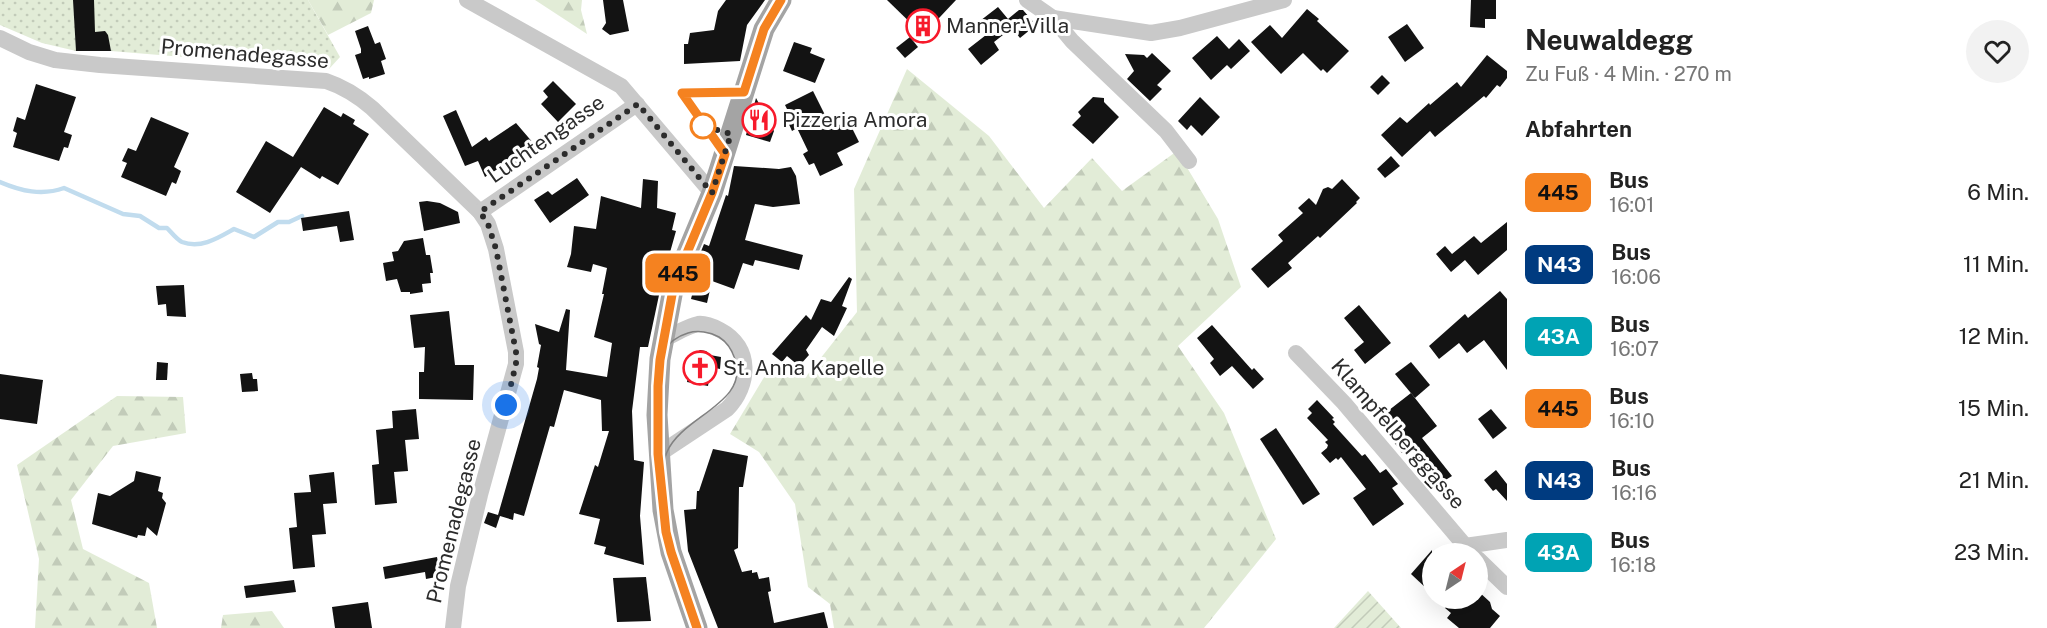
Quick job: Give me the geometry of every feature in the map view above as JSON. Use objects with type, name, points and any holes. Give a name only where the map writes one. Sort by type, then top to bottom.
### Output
[{"type":"main road","points":[[697,628],[671,552],[663,510],[658,454],[658,386],[664,339],[674,284],[712,193],[764,29],[781,0]]},
{"type":"street","points":[[467,0],[621,86],[712,193]]},
{"type":"street","points":[[1027,0],[1053,18],[1072,41],[1166,131],[1189,160]]},
{"type":"street","points":[[1053,18],[1151,33],[1180,28],[1284,0]]},
{"type":"street","name":"Promenadegasse","points":[[0,38],[29,52],[55,60],[326,81],[340,86],[356,94],[372,108],[480,212],[488,224],[496,249],[516,352],[516,364],[458,586],[453,628]]},
{"type":"street","name":"Luchtengasse","points":[[480,212],[638,104]]},
{"type":"street","points":[[658,454],[727,409],[740,391],[745,370],[744,360],[734,341],[727,334],[713,327],[698,324],[664,339]]},
{"type":"street","name":"Klampfelberggasse","points":[[1296,353],[1344,403],[1463,543]]},
{"type":"street","points":[[1488,545],[1507,540]]},
{"type":"street","points":[[1488,569],[1507,587]]},
{"type":"green space","points":[[0,0],[308,0],[340,57],[329,69],[111,51],[76,51],[42,43],[0,25]]},
{"type":"green space","points":[[308,0],[374,0],[371,13],[328,35]]},
{"type":"green space","points":[[535,0],[582,0],[581,10],[587,34]]},
{"type":"green space","points":[[907,69],[989,136],[1044,208],[1092,158],[1122,191],[1177,151],[1218,219],[1241,287],[1178,346],[1224,413],[1276,539],[1204,628],[834,628],[830,604],[808,587],[795,504],[759,452],[730,434],[772,364],[805,378],[857,312],[854,189]]},
{"type":"green space","points":[[117,396],[183,397],[186,433],[113,446],[71,500],[83,549],[149,583],[157,628],[35,628],[39,559],[17,465]]},
{"type":"green space","points":[[1368,591],[1401,628],[1334,628]]},
{"type":"green space","points":[[272,611],[284,628],[221,628],[223,615]]},
{"type":"building","points":[[73,0],[94,0],[95,32],[105,31],[111,51],[76,51]]},
{"type":"building","points":[[603,0],[623,0],[629,31],[610,35],[602,29],[606,23]]},
{"type":"building","points":[[726,0],[765,0],[747,25],[740,61],[684,64],[684,44],[688,44],[690,33],[714,30],[718,11]]},
{"type":"building","name":"Manner-Villa","points":[[887,0],[956,0],[923,35]]},
{"type":"building","points":[[1471,0],[1496,0],[1496,19],[1485,19],[1485,28],[1470,27]]},
{"type":"building","points":[[998,7],[1008,19],[1019,10],[1023,10],[1036,25],[1020,38],[1012,28],[994,42],[999,50],[981,65],[968,49],[986,35],[976,24]]},
{"type":"building","points":[[1307,9],[1349,51],[1327,73],[1323,69],[1321,71],[1303,53],[1281,74],[1251,42],[1270,25],[1282,38]]},
{"type":"building","points":[[1407,24],[1424,48],[1405,62],[1388,37]]},
{"type":"building","points":[[368,26],[375,44],[380,42],[386,59],[381,61],[385,74],[363,79],[355,55],[361,53],[361,49],[355,31]]},
{"type":"building","points":[[1217,36],[1229,49],[1239,39],[1250,51],[1231,69],[1227,65],[1211,80],[1192,58]]},
{"type":"building","points":[[910,37],[918,47],[905,58],[896,48]]},
{"type":"building","points":[[794,42],[812,48],[810,53],[825,59],[815,83],[783,71]]},
{"type":"building","points":[[1152,53],[1171,71],[1157,85],[1162,89],[1150,101],[1127,79],[1134,71],[1125,54],[1144,55],[1147,58]]},
{"type":"building","points":[[1487,55],[1507,71],[1507,78],[1500,87],[1497,85],[1486,98],[1484,96],[1435,137],[1430,131],[1402,157],[1381,135],[1400,117],[1407,123],[1457,82],[1461,87]]},
{"type":"building","points":[[1382,75],[1390,83],[1378,95],[1370,87]]},
{"type":"building","points":[[553,81],[576,104],[558,122],[541,104],[548,97],[543,91]]},
{"type":"building","points":[[36,84],[76,97],[64,132],[72,135],[68,148],[64,147],[59,161],[13,147],[17,133],[13,131],[17,117],[25,120]]},
{"type":"building","points":[[813,91],[832,129],[848,120],[859,142],[837,153],[843,165],[820,176],[814,163],[809,165],[803,154],[808,151],[797,128],[792,131],[787,120],[791,117],[785,105]]},
{"type":"building","points":[[1093,97],[1104,98],[1104,102],[1119,117],[1093,144],[1072,125],[1081,116],[1078,112]]},
{"type":"building","points":[[1200,97],[1220,117],[1202,136],[1191,125],[1187,130],[1178,121]]},
{"type":"building","name":"Pizzeria Amora","points":[[756,98],[774,131],[770,142],[746,135]]},
{"type":"building","points":[[324,107],[341,117],[343,113],[355,120],[353,124],[369,134],[338,185],[322,176],[320,179],[301,167],[270,213],[236,192],[266,141],[293,157]]},
{"type":"building","points":[[456,110],[472,147],[486,137],[489,141],[516,123],[534,144],[516,157],[519,161],[507,170],[504,165],[485,177],[478,161],[465,166],[443,116]]},
{"type":"building","points":[[151,117],[189,133],[174,167],[181,171],[176,184],[172,182],[166,196],[121,177],[127,163],[122,161],[128,148],[136,151]]},
{"type":"building","points":[[1391,156],[1400,166],[1385,178],[1377,169]]},
{"type":"building","points":[[734,166],[779,169],[791,167],[796,176],[800,204],[773,207],[755,204],[745,240],[803,255],[799,270],[755,260],[753,266],[743,263],[734,289],[712,281],[707,303],[691,299],[693,291],[686,288],[704,244],[709,246],[726,195],[728,196]]},
{"type":"building","points":[[577,178],[589,195],[550,223],[534,200],[548,191],[552,195]]},
{"type":"building","points":[[643,179],[658,181],[657,208],[676,213],[672,230],[676,231],[662,281],[648,347],[640,347],[632,411],[634,460],[644,462],[640,516],[644,565],[604,554],[606,547],[594,544],[600,519],[579,514],[595,465],[598,467],[609,431],[602,431],[601,400],[564,390],[554,427],[550,426],[524,516],[514,513],[513,520],[500,516],[496,528],[484,523],[488,512],[498,515],[537,379],[541,345],[535,324],[559,332],[566,309],[570,310],[566,370],[607,377],[612,343],[594,337],[604,294],[602,294],[607,268],[593,264],[591,272],[567,267],[574,226],[596,229],[601,196],[641,208]]},
{"type":"building","points":[[1342,179],[1360,198],[1357,203],[1320,238],[1318,236],[1288,263],[1292,268],[1268,288],[1251,269],[1283,241],[1278,235],[1303,213],[1298,208],[1309,198],[1316,205],[1323,189],[1328,187],[1332,189]]},
{"type":"building","points":[[419,202],[440,203],[458,212],[460,223],[424,231]]},
{"type":"building","points":[[349,211],[354,240],[340,242],[337,226],[303,231],[301,218]]},
{"type":"building","points":[[1507,222],[1507,250],[1478,275],[1465,260],[1451,272],[1436,254],[1445,246],[1452,254],[1474,236],[1481,243]]},
{"type":"building","points":[[423,238],[426,255],[430,255],[433,273],[430,273],[431,283],[422,284],[423,292],[410,294],[410,292],[401,292],[397,279],[386,281],[383,263],[394,261],[392,252],[398,251],[404,241]]},
{"type":"building","points":[[849,277],[852,279],[842,306],[847,308],[834,336],[822,327],[806,350],[809,355],[799,366],[787,356],[782,362],[772,354],[806,315],[811,320],[821,299],[831,302]]},
{"type":"building","points":[[184,285],[186,317],[167,316],[166,304],[158,305],[156,286]]},
{"type":"building","points":[[1500,291],[1507,299],[1507,370],[1484,340],[1467,353],[1459,343],[1439,359],[1429,346],[1465,314],[1468,318]]},
{"type":"building","points":[[1359,305],[1391,343],[1365,364],[1354,350],[1364,342],[1344,318]]},
{"type":"building","points":[[449,311],[455,365],[474,365],[473,400],[419,399],[419,372],[424,372],[425,347],[414,348],[410,315]]},
{"type":"building","points":[[1212,325],[1252,370],[1254,368],[1264,379],[1253,389],[1232,366],[1220,376],[1210,363],[1214,359],[1197,338]]},
{"type":"building","name":"St. Anna Kapelle","points":[[700,350],[721,357],[720,369],[711,367],[708,386],[687,382],[691,357]]},
{"type":"building","points":[[157,362],[168,363],[167,380],[156,380]]},
{"type":"building","points":[[1411,362],[1430,385],[1415,398],[1395,374]]},
{"type":"building","points":[[252,373],[253,379],[257,379],[258,391],[242,392],[240,374]]},
{"type":"building","points":[[0,374],[43,380],[37,424],[0,419]]},
{"type":"building","points":[[1411,393],[1437,426],[1422,438],[1452,476],[1431,489],[1424,482],[1431,476],[1410,448],[1402,453],[1388,434],[1395,428],[1384,414]]},
{"type":"building","points":[[1317,400],[1334,418],[1332,419],[1335,422],[1333,424],[1362,456],[1365,454],[1380,473],[1386,469],[1398,484],[1392,488],[1404,504],[1373,526],[1353,498],[1366,489],[1341,457],[1330,463],[1321,453],[1327,448],[1328,445],[1325,442],[1328,440],[1307,418],[1312,413],[1308,409]]},
{"type":"building","points":[[416,409],[419,439],[405,440],[408,471],[394,472],[397,503],[375,505],[372,465],[379,464],[376,430],[393,428],[392,411]]},
{"type":"building","points":[[1491,409],[1507,428],[1493,439],[1478,419]]},
{"type":"building","points":[[1276,428],[1320,494],[1303,505],[1260,439]]},
{"type":"building","points":[[713,449],[748,456],[743,487],[739,487],[738,548],[734,550],[742,572],[752,570],[752,573],[757,572],[759,579],[769,577],[771,591],[768,592],[774,623],[824,612],[828,628],[718,628],[688,551],[684,510],[696,509],[697,491],[699,491]]},
{"type":"building","points":[[1496,470],[1507,484],[1507,501],[1496,489],[1493,491],[1484,480]]},
{"type":"building","points":[[136,471],[161,477],[158,491],[163,493],[162,498],[166,503],[157,536],[147,527],[145,536],[138,535],[137,538],[92,524],[98,493],[110,496],[134,481]]},
{"type":"building","points":[[334,472],[337,503],[323,504],[326,534],[312,535],[315,567],[293,569],[289,528],[297,527],[294,493],[311,492],[309,475]]},
{"type":"building","points":[[437,557],[441,576],[426,579],[425,572],[385,579],[383,567]]},
{"type":"building","points":[[1422,561],[1422,584],[1411,574]]},
{"type":"building","points":[[646,577],[651,621],[617,622],[613,578]]},
{"type":"building","points":[[294,580],[296,592],[246,598],[244,586]]},
{"type":"building","points":[[1488,600],[1492,609],[1500,616],[1490,628],[1459,628],[1447,618],[1451,613],[1446,609],[1488,609]]},
{"type":"building","points":[[368,602],[372,628],[335,628],[332,607]]},
{"type":"waterway","points":[[0,182],[16,188],[40,192],[64,188],[123,214],[140,216],[159,228],[167,228],[180,241],[189,244],[209,242],[234,229],[254,237],[278,222],[289,222],[302,216]]},
{"type":"tram line","points":[[694,628],[663,533],[656,477],[655,402],[658,367],[663,352],[677,338],[688,333],[700,332],[715,335],[727,344],[735,359],[737,374],[733,387],[724,398],[675,439],[665,457],[663,474],[667,519],[673,548],[702,628]]},
{"type":"bus line","name":"445","points":[[697,628],[666,532],[658,454],[658,386],[671,294],[712,193],[725,154],[703,126],[682,93],[744,92],[764,29],[781,0]]},
{"type":"place","name":"Manner-Villa","points":[[923,26]]},
{"type":"place","name":"Pizzeria Amora","points":[[759,120]]},
{"type":"place","name":"St. Anna Kapelle","points":[[700,368]]},
{"type":"route","points":[[506,405],[516,364],[516,352],[493,236],[480,212],[638,104],[712,193],[731,134],[703,126]]}]
